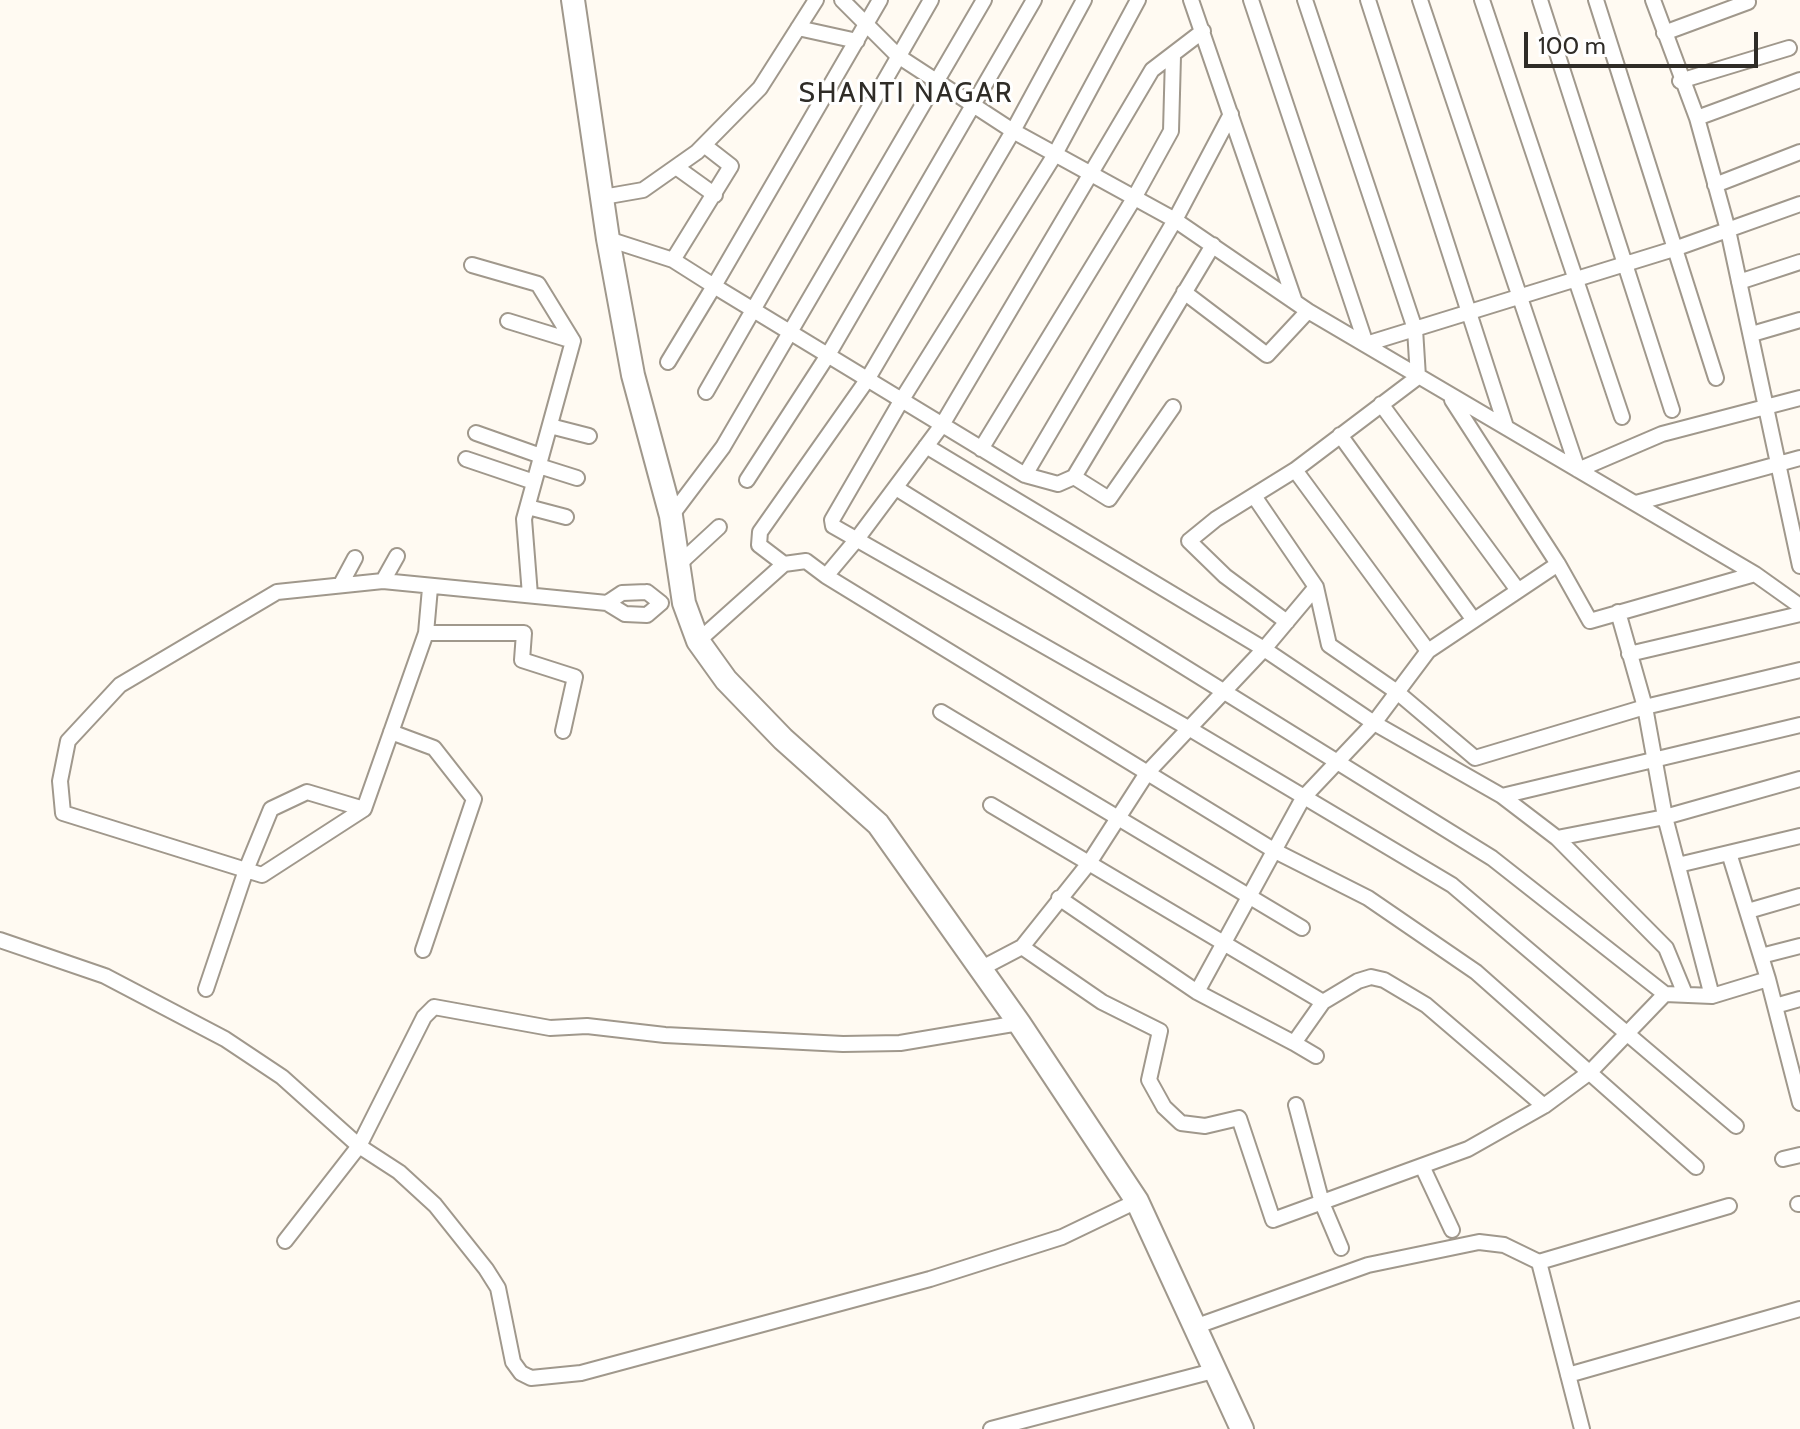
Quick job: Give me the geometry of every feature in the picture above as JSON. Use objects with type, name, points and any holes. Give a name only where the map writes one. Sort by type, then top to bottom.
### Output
[{"type":"street","points":[[573,0],[608,239],[633,375],[671,516],[684,603],[698,641],[726,680],[783,739],[878,824],[1019,1023],[1137,1201],[1242,1429]]},
{"type":"street","points":[[603,197],[643,190],[704,145],[760,88],[816,0]]},
{"type":"street","points":[[842,0],[898,56],[1013,131],[1133,200],[1175,220],[1301,307],[1452,399],[1506,427],[1755,574],[1800,606]]},
{"type":"street","points":[[668,362],[880,0]]},
{"type":"street","points":[[706,392],[750,310],[931,0]]},
{"type":"street","points":[[671,516],[723,447],[984,0]]},
{"type":"street","points":[[747,480],[828,355],[1034,0]]},
{"type":"street","points":[[784,564],[759,545],[760,532],[867,380],[1013,131],[1084,0]]},
{"type":"street","points":[[1138,0],[1054,156],[901,401],[832,520],[837,530],[1190,729],[1452,885],[1736,1126]]},
{"type":"street","points":[[1191,0],[1301,307]]},
{"type":"street","points":[[1251,0],[1366,344]]},
{"type":"street","points":[[1305,0],[1415,329],[1418,377]]},
{"type":"street","points":[[1368,0],[1472,312],[1506,427]]},
{"type":"street","points":[[1420,0],[1578,470]]},
{"type":"street","points":[[1482,0],[1622,417]]},
{"type":"street","points":[[1540,0],[1672,410]]},
{"type":"street","points":[[1596,0],[1716,378]]},
{"type":"street","points":[[1653,0],[1680,81],[1697,118],[1728,230],[1779,464],[1795,507],[1799,559]]},
{"type":"street","points":[[1664,33],[1748,2]]},
{"type":"street","points":[[798,28],[857,41]]},
{"type":"street","points":[[826,576],[942,425],[1092,177],[1152,70],[1203,31]]},
{"type":"street","points":[[1680,81],[1789,48]]},
{"type":"street","points":[[981,449],[1133,200],[1171,131],[1173,56]]},
{"type":"street","points":[[1697,118],[1800,80]]},
{"type":"street","points":[[1025,475],[1175,220],[1231,114]]},
{"type":"street","points":[[673,260],[731,166],[704,145]]},
{"type":"street","points":[[1715,185],[1800,152]]},
{"type":"street","points":[[676,167],[715,195]]},
{"type":"street","points":[[1366,344],[1677,248],[1800,204]]},
{"type":"street","points":[[608,239],[673,260],[750,310],[790,331],[1025,475],[1058,484],[1074,477],[1213,245]]},
{"type":"street","points":[[1739,282],[1800,262]]},
{"type":"street","points":[[472,265],[538,284],[573,341],[524,519],[530,595]]},
{"type":"street","points":[[1184,292],[1267,355],[1301,307]]},
{"type":"street","points":[[1752,334],[1800,320]]},
{"type":"street","points":[[508,321],[573,341]]},
{"type":"street","points":[[1287,622],[1225,576],[1189,541],[1295,470],[1418,377]]},
{"type":"street","points":[[1578,470],[1662,434],[1800,398]]},
{"type":"street","points":[[1452,399],[1558,564],[1590,621],[1755,574]]},
{"type":"street","points":[[1381,404],[1517,589]]},
{"type":"street","points":[[1074,477],[1109,499],[1173,407]]},
{"type":"street","points":[[550,426],[589,436]]},
{"type":"street","points":[[476,433],[577,478]]},
{"type":"street","points":[[1340,435],[1473,619]]},
{"type":"street","points":[[926,446],[1264,649],[1374,723],[1502,796],[1557,838],[1666,948],[1685,994]]},
{"type":"street","points":[[1636,503],[1800,458]]},
{"type":"street","points":[[466,459],[534,482]]},
{"type":"street","points":[[1295,470],[1428,651]]},
{"type":"street","points":[[896,488],[1226,690],[1492,858],[1665,994],[1712,996],[1768,979]]},
{"type":"street","points":[[1254,496],[1316,587],[1329,645],[1397,692],[1475,758],[1645,707],[1800,670]]},
{"type":"street","points":[[528,507],[566,517]]},
{"type":"street","points":[[680,563],[719,527]]},
{"type":"street","points":[[383,581],[397,556]]},
{"type":"street","points":[[341,584],[355,558]]},
{"type":"street","points":[[698,641],[784,564],[806,561],[1275,851],[1368,898],[1476,972],[1696,1167]]},
{"type":"street","points":[[1197,992],[1303,798],[1374,723],[1428,651],[1558,564]]},
{"type":"street","points":[[430,588],[426,633],[364,809],[262,875],[63,813],[60,781],[68,741],[120,685],[277,592],[383,581],[607,603],[625,614],[647,615],[661,603]]},
{"type":"street","points":[[980,969],[1022,947],[1089,863],[1147,773],[1264,649],[1316,587]]},
{"type":"street","points":[[607,603],[622,593],[647,592],[661,603],[684,603]]},
{"type":"street","points":[[1618,612],[1645,707],[1657,759],[1665,817],[1712,996]]},
{"type":"street","points":[[1629,654],[1800,614]]},
{"type":"street","points":[[426,633],[524,633],[522,660],[575,677],[563,731]]},
{"type":"street","points":[[941,712],[1302,928]]},
{"type":"street","points":[[1502,796],[1800,725]]},
{"type":"street","points":[[391,732],[434,748],[474,799],[423,950]]},
{"type":"street","points":[[1557,838],[1665,817],[1800,779]]},
{"type":"street","points":[[206,989],[246,870],[271,809],[307,792],[364,809]]},
{"type":"street","points":[[991,805],[1323,1002]]},
{"type":"street","points":[[1678,865],[1800,836]]},
{"type":"street","points":[[1729,853],[1775,1006],[1794,1049],[1800,1103]]},
{"type":"street","points":[[1748,911],[1800,896]]},
{"type":"street","points":[[1059,898],[1197,992],[1316,1056]]},
{"type":"street","points":[[0,940],[105,976],[225,1039],[282,1077],[359,1146],[420,1190],[486,1269],[498,1288],[513,1362],[521,1373],[531,1378],[581,1373],[930,1279],[1062,1237],[1137,1201]]},
{"type":"street","points":[[1761,956],[1800,946]]},
{"type":"street","points":[[1022,947],[1102,1002],[1160,1031],[1149,1080],[1164,1107],[1181,1123],[1205,1126],[1239,1118],[1273,1220],[1468,1149],[1544,1106],[1590,1072],[1665,994]]},
{"type":"street","points":[[1294,1043],[1323,1002],[1371,977],[1399,986],[1544,1106]]},
{"type":"street","points":[[1775,1006],[1800,999]]},
{"type":"street","points":[[285,1241],[359,1146],[424,1017],[434,1007],[550,1028],[587,1026],[665,1035],[843,1044],[900,1043],[1019,1023]]},
{"type":"street","points":[[1296,1105],[1322,1203],[1341,1248]]},
{"type":"street","points":[[1783,1159],[1800,1155]]},
{"type":"street","points":[[1422,1166],[1452,1230]]},
{"type":"street","points":[[1197,1326],[1368,1265],[1479,1242],[1504,1245],[1539,1262],[1729,1206]]},
{"type":"street","points":[[1539,1262],[1582,1429]]},
{"type":"street","points":[[1568,1375],[1800,1309]]},
{"type":"street","points":[[991,1429],[1217,1370]]},
{"type":"district","name":"SHANTI NAGAR","points":[[906,94]]}]
